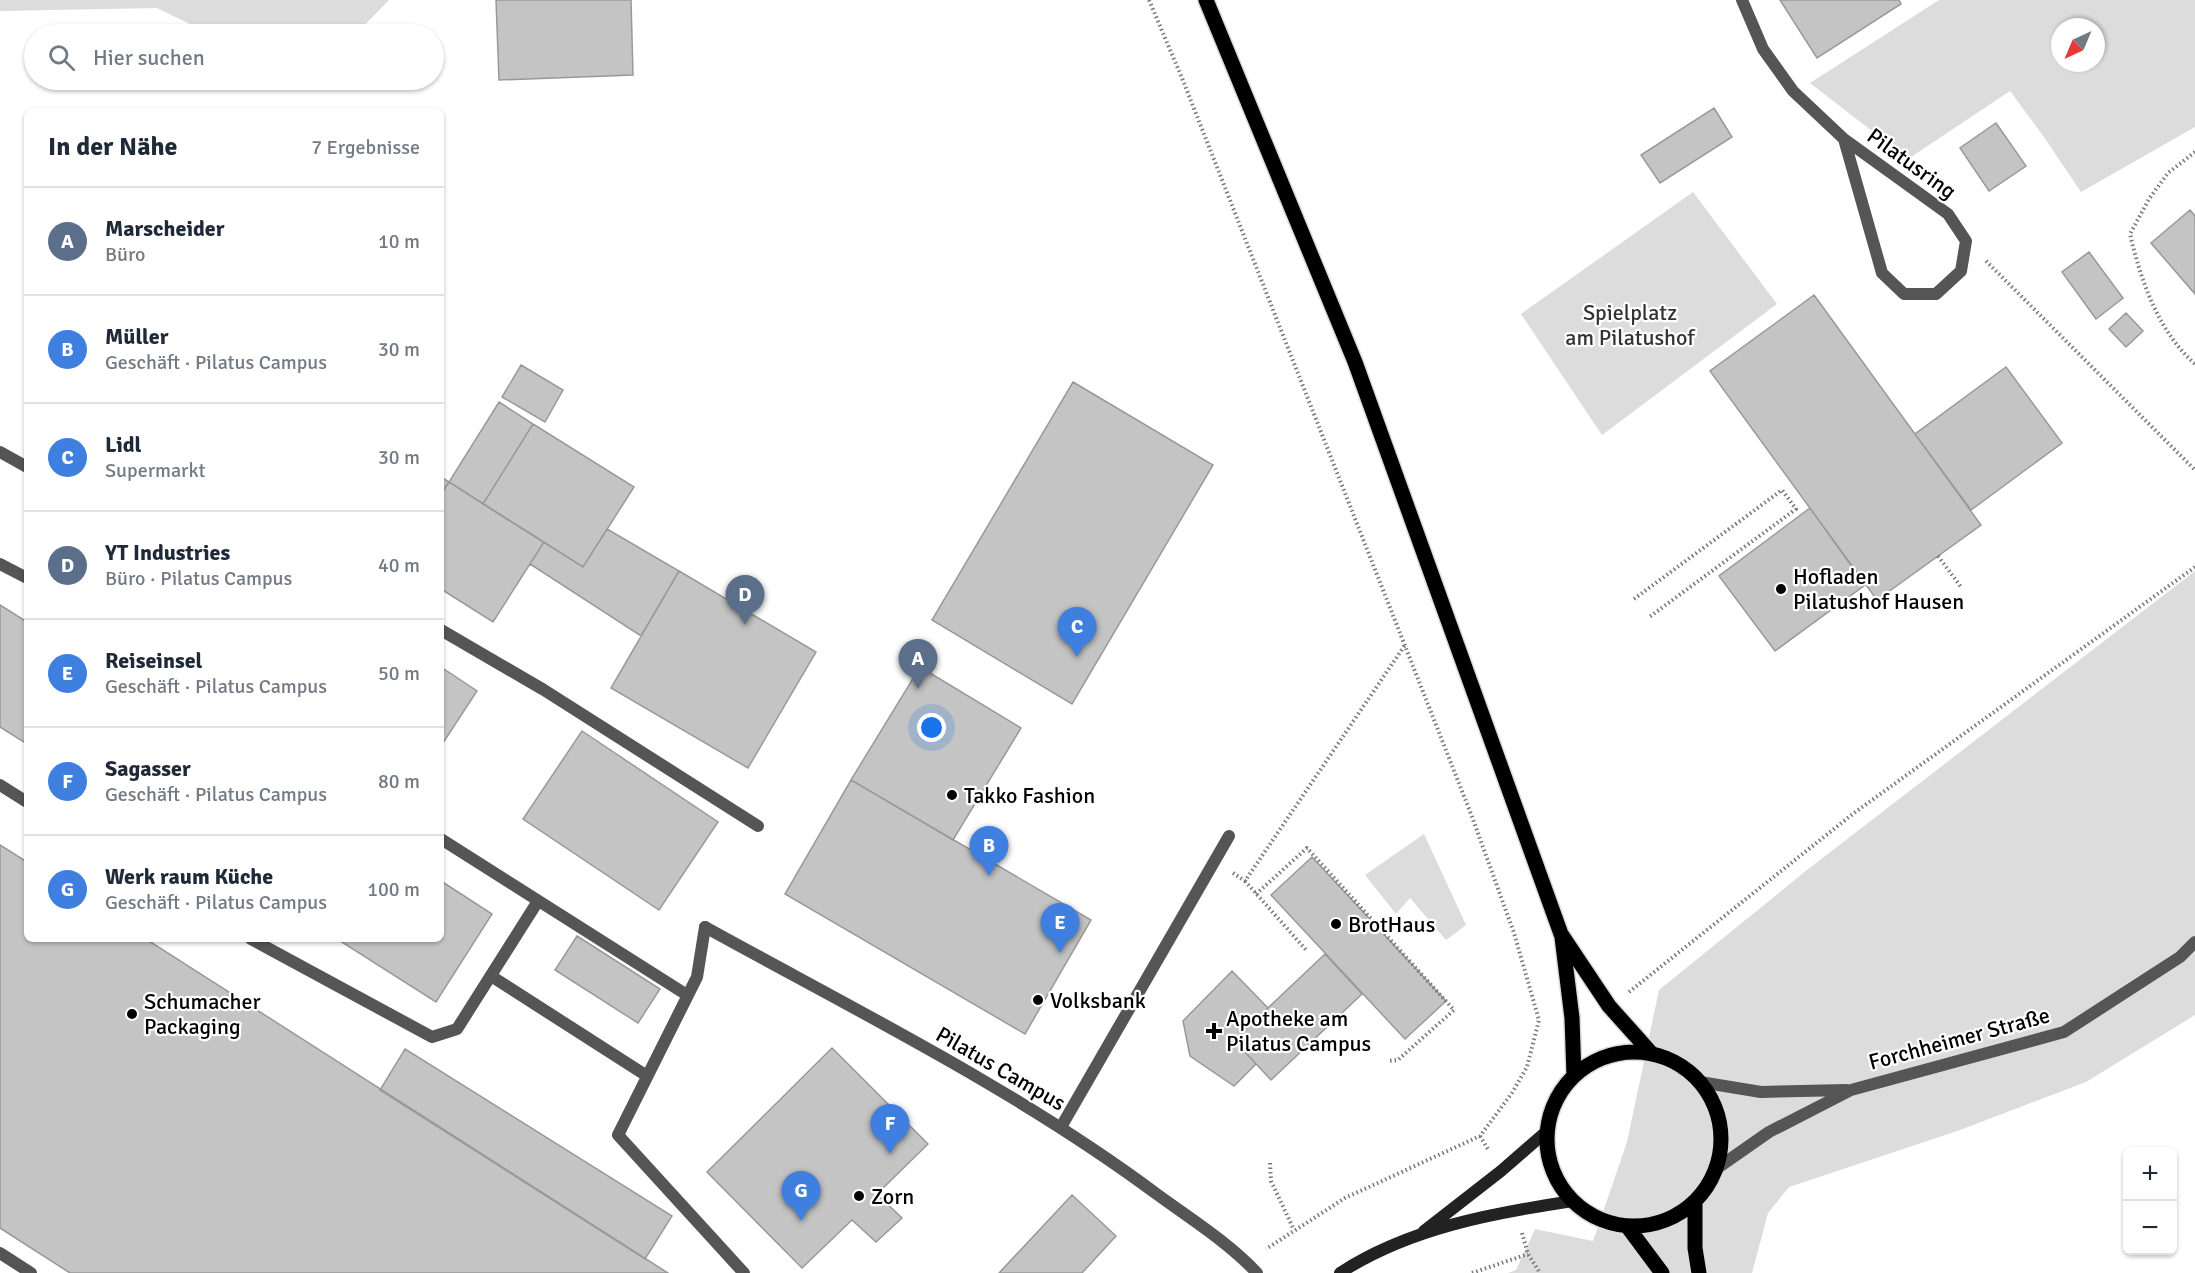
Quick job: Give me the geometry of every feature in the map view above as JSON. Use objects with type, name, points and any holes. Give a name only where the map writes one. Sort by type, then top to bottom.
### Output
[{"type":"main road","points":[[1206,0],[1355,362],[1562,934],[1572,1018],[1574,1076]]},
{"type":"main road","points":[[1562,934],[1609,1006],[1652,1054]]},
{"type":"main road","points":[[1624,1052],[1652,1054],[1670,1059],[1687,1069],[1700,1082],[1716,1108],[1722,1139],[1716,1169],[1707,1187],[1695,1202],[1675,1216],[1652,1224],[1627,1226],[1607,1222],[1589,1214],[1574,1201],[1558,1180],[1549,1156],[1547,1131],[1552,1110],[1561,1092],[1574,1076],[1597,1060],[1624,1052]]},
{"type":"main road","points":[[1340,1273],[1421,1233],[1501,1172],[1547,1131]]},
{"type":"main road","points":[[1421,1233],[1516,1210],[1574,1201]]},
{"type":"main road","points":[[1695,1202],[1695,1248],[1699,1273]]},
{"type":"main road","points":[[1627,1226],[1658,1264],[1662,1273]]},
{"type":"street","name":"Pilatusring","points":[[1742,0],[1763,49],[1793,91],[1844,139],[1948,214],[1966,241],[1961,271],[1936,294],[1905,294],[1882,273],[1844,139]]},
{"type":"street","points":[[0,452],[24,465]]},
{"type":"street","points":[[0,564],[24,576]]},
{"type":"street","points":[[444,632],[544,690],[758,826]]},
{"type":"street","points":[[0,786],[24,800]]},
{"type":"street","points":[[1061,1127],[1228,836]]},
{"type":"street","points":[[444,841],[687,995],[618,1135],[744,1273]]},
{"type":"street","points":[[257,942],[432,1037],[457,1029],[538,901]]},
{"type":"street","name":"Pilatus Campus","points":[[687,995],[697,977],[705,927],[1010,1096],[1061,1127],[1125,1171],[1247,1262],[1257,1273]]},
{"type":"street","name":"Forchheimer Straße","points":[[1851,1090],[2064,1032],[2180,957],[2195,942]]},
{"type":"street","points":[[491,976],[647,1076]]},
{"type":"street","points":[[1700,1082],[1761,1092],[1851,1090]]},
{"type":"street","points":[[1716,1169],[1769,1132],[1851,1090]]},
{"type":"street","points":[[0,1253],[31,1273]]},
{"type":"path","points":[[1149,0],[1182,78],[1472,814],[1514,933],[1539,1020],[1527,1067],[1512,1093],[1480,1136],[1345,1198],[1247,1262]]},
{"type":"path","points":[[2195,152],[2168,173],[2149,199],[2130,234],[2139,274],[2168,333],[2195,364]]},
{"type":"path","points":[[1966,241],[2195,470]]},
{"type":"path","points":[[1634,599],[1782,490],[1796,509],[1648,618]]},
{"type":"path","points":[[1938,556],[1961,587]]},
{"type":"path","points":[[1609,1006],[1649,977],[1854,813],[2195,567]]},
{"type":"path","points":[[1245,881],[1405,645]]},
{"type":"path","points":[[1256,894],[1307,848],[1454,1010],[1398,1060],[1387,1061]]},
{"type":"path","points":[[1215,860],[1245,881],[1307,951]]},
{"type":"path","points":[[1539,1020],[1572,1018]]},
{"type":"path","points":[[1270,1163],[1271,1181],[1294,1230]]},
{"type":"path","points":[[1473,1273],[1528,1254]]},
{"type":"green space","points":[[0,0],[389,0],[366,24],[190,24],[157,8],[0,11]]},
{"type":"green space","points":[[1939,0],[2195,0],[2195,127],[2081,192],[2010,91],[1908,159],[1810,83]]},
{"type":"green space","name":"Spielplatz am Pilatushof","points":[[1693,192],[1777,304],[1602,435],[1521,314]]},
{"type":"green space","points":[[2195,571],[2195,1015],[2086,1082],[1960,1130],[1789,1187],[1768,1213],[1752,1273],[1508,1273],[1516,1270],[1535,1229],[1593,1241],[1627,1142],[1659,990],[1807,870]]},
{"type":"green space","points":[[1424,834],[1466,925],[1446,940],[1410,898],[1396,914],[1365,875]]},
{"type":"building","points":[[496,0],[631,0],[633,75],[499,80]]},
{"type":"building","points":[[1780,0],[1899,0],[1901,4],[1817,58]]},
{"type":"building","points":[[1714,108],[1732,137],[1660,183],[1641,155]]},
{"type":"building","points":[[1996,123],[2026,166],[1989,191],[1960,148]]},
{"type":"building","points":[[2190,210],[2195,216],[2195,294],[2151,243]]},
{"type":"building","points":[[2089,252],[2123,298],[2096,319],[2062,272]]},
{"type":"building","points":[[1814,295],[1981,525],[1877,600],[1710,371]]},
{"type":"building","points":[[2126,313],[2143,331],[2126,347],[2109,329]]},
{"type":"building","points":[[521,365],[563,390],[545,422],[502,397]]},
{"type":"building","points":[[2006,367],[2062,443],[1971,510],[1915,434]]},
{"type":"building","points":[[1073,382],[1213,465],[1072,704],[932,620]]},
{"type":"building","points":[[499,402],[533,424],[483,504],[449,482]]},
{"type":"building","points":[[533,424],[634,487],[583,567],[483,504]]},
{"type":"building","points":[[444,479],[449,482],[444,490]]},
{"type":"building","points":[[449,482],[544,542],[493,622],[444,591],[444,490]]},
{"type":"building","points":[[1810,508],[1865,585],[1775,651],[1719,576]]},
{"type":"building","points":[[607,529],[679,571],[641,636],[530,564],[544,542],[583,567]]},
{"type":"building","points":[[679,571],[816,652],[748,768],[611,688]]},
{"type":"building","points":[[0,605],[24,620],[24,742],[0,727]]},
{"type":"building","points":[[920,667],[1021,728],[953,840],[851,780]]},
{"type":"building","points":[[444,669],[477,691],[444,741]]},
{"type":"building","points":[[582,731],[718,822],[659,910],[523,819]]},
{"type":"building","points":[[851,780],[1091,920],[1025,1034],[785,894]]},
{"type":"building","name":"Schumacher Packaging","points":[[0,845],[24,860],[24,942],[151,942],[668,1273],[70,1273],[0,1228]]},
{"type":"building","name":"BrotHaus","points":[[1312,857],[1446,1001],[1405,1039],[1271,895]]},
{"type":"building","points":[[444,883],[492,914],[436,1002],[342,942],[444,942]]},
{"type":"building","points":[[577,936],[660,989],[638,1023],[555,970]]},
{"type":"building","points":[[1325,954],[1362,994],[1271,1080],[1234,1040]]},
{"type":"building","name":"Apotheke am Pilatus Campus","points":[[1232,971],[1268,1008],[1234,1040],[1256,1064],[1234,1086],[1190,1056],[1183,1021]]},
{"type":"building","points":[[832,1048],[928,1144],[877,1194],[902,1218],[876,1242],[852,1220],[802,1268],[707,1172]]},
{"type":"building","points":[[405,1049],[672,1216],[645,1259],[380,1090]]},
{"type":"building","points":[[1072,1195],[1116,1236],[1082,1273],[999,1273]]},
{"type":"place","name":"Hofladen Pilatushof Hausen","points":[[1781,589]]},
{"type":"place","name":"YT Industries","points":[[745,625]]},
{"type":"place","name":"Lidl","points":[[1077,657]]},
{"type":"place","name":"Marscheider","points":[[918,689]]},
{"type":"place","name":"Takko Fashion","points":[[952,795]]},
{"type":"place","name":"Müller","points":[[989,876]]},
{"type":"place","name":"BrotHaus","points":[[1336,924]]},
{"type":"place","name":"Reiseinsel","points":[[1060,953]]},
{"type":"place","name":"Volksbank","points":[[1038,1000]]},
{"type":"place","name":"Schumacher Packaging","points":[[132,1014]]},
{"type":"place","name":"Apotheke am Pilatus Campus","points":[[1214,1031]]},
{"type":"place","name":"Sagasser","points":[[890,1154]]},
{"type":"place","name":"Zorn","points":[[859,1196]]},
{"type":"place","name":"Werk raum Küche","points":[[801,1221]]}]
